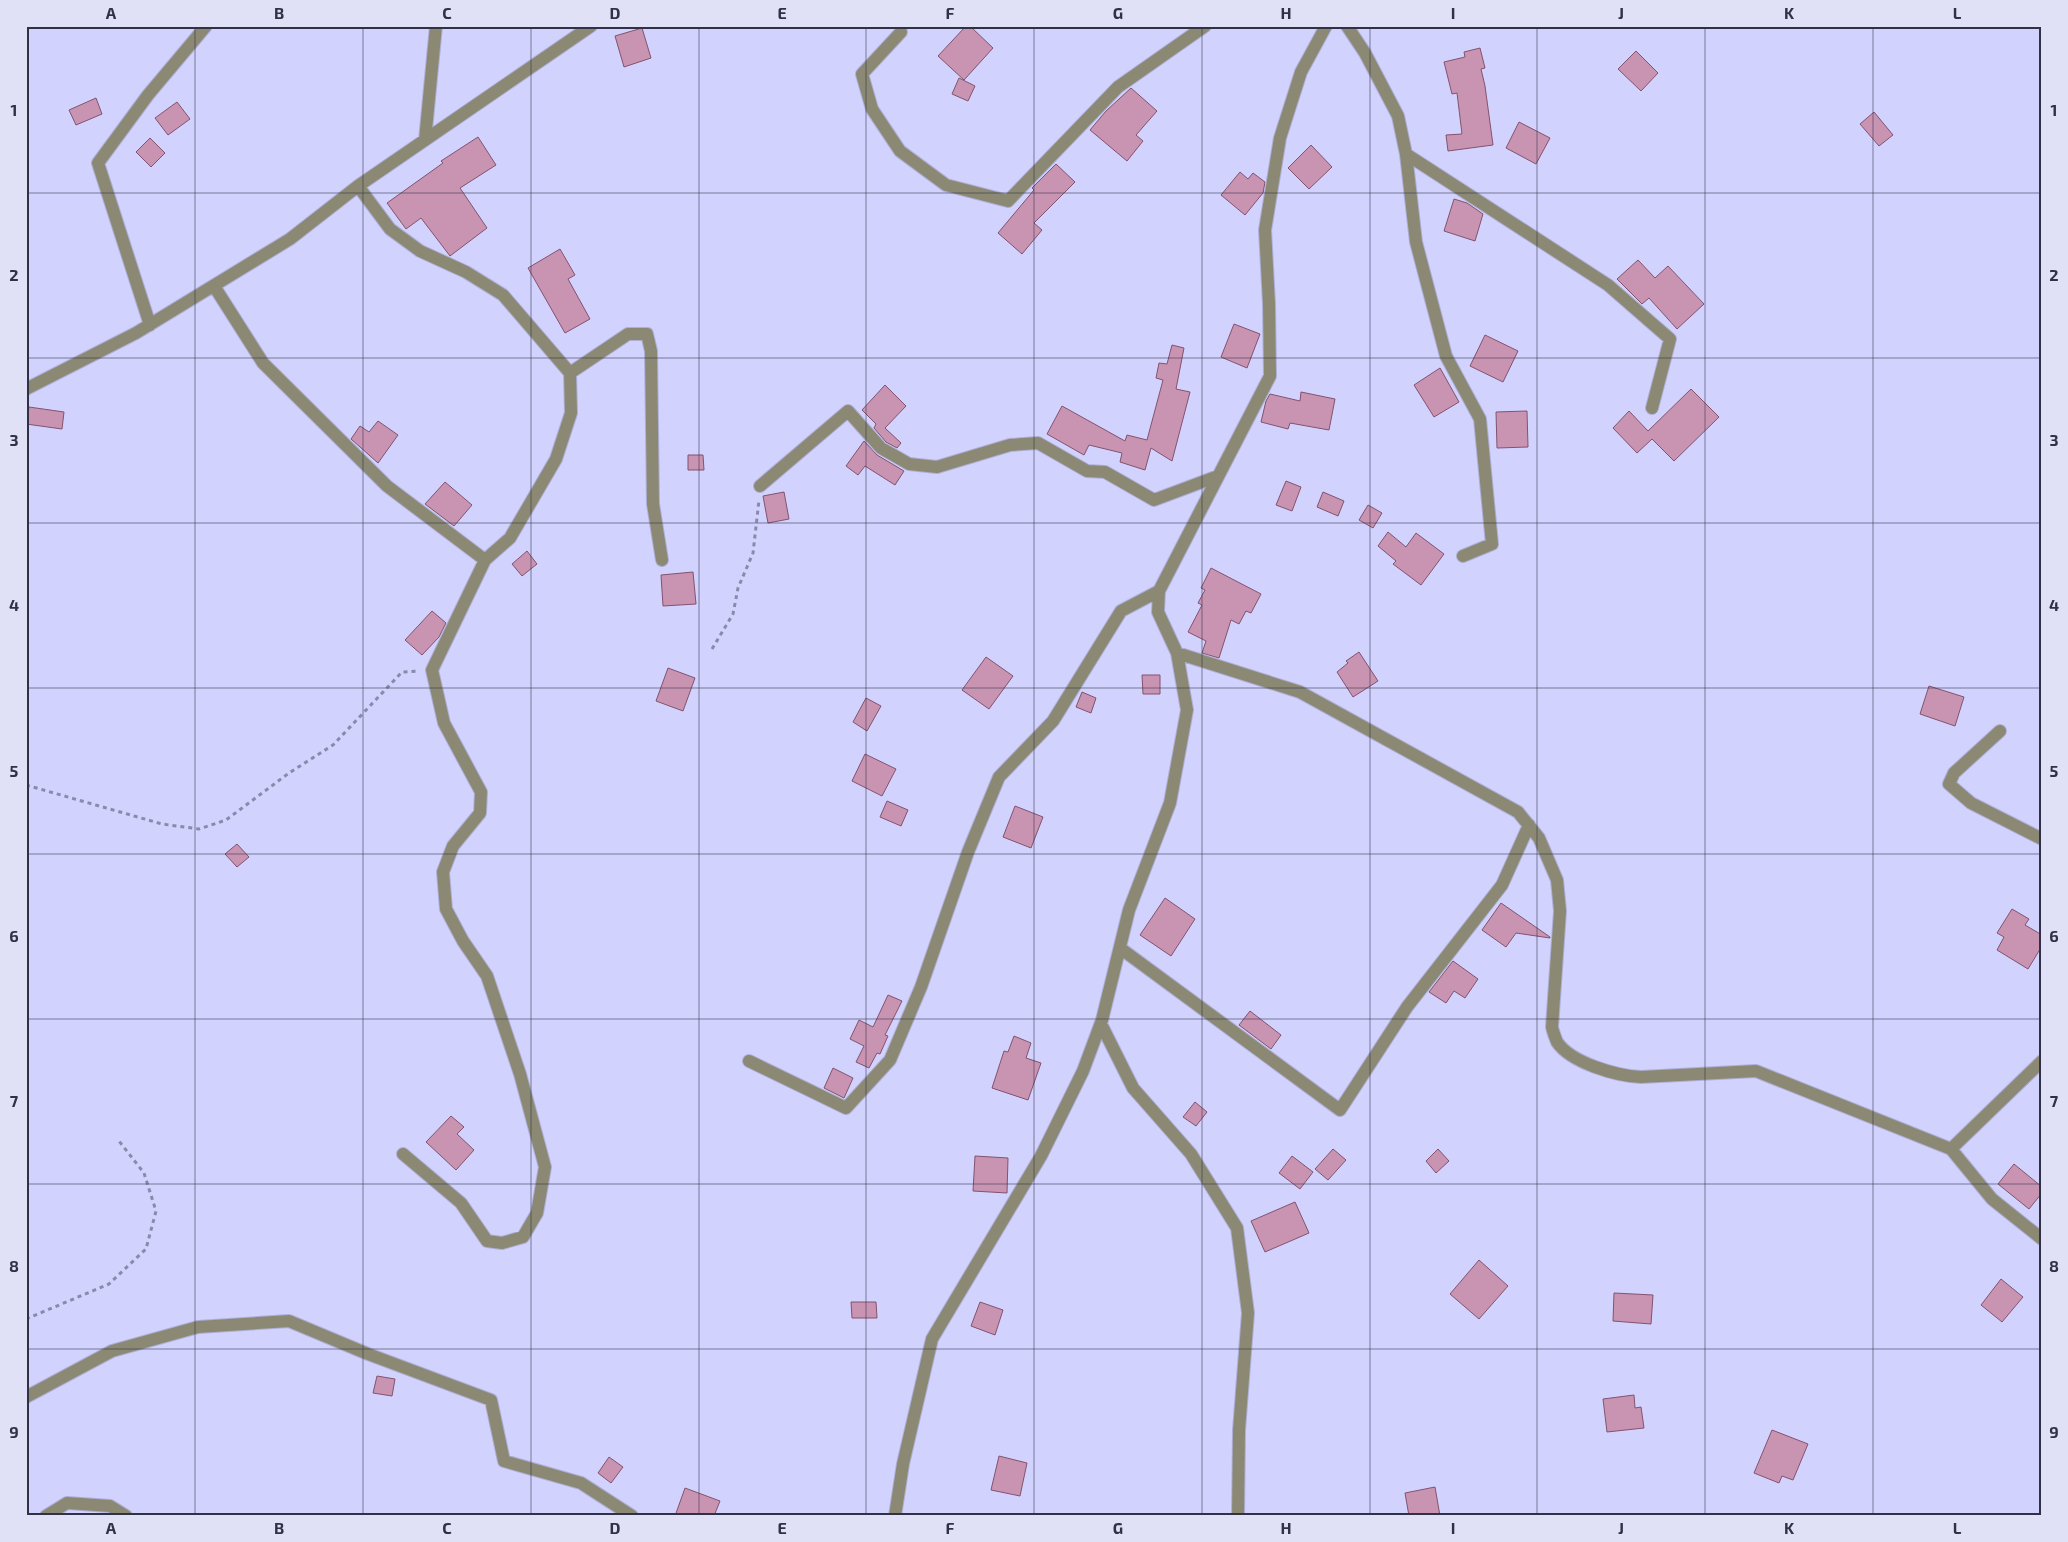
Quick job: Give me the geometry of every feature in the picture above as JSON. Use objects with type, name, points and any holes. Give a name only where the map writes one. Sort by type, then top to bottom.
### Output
[{"type":"street","points":[[150,325],[98,163],[148,95],[206,26]]},
{"type":"street","points":[[425,140],[436,26]]},
{"type":"street","points":[[26,389],[150,325],[290,239],[358,186],[591,26]]},
{"type":"street","points":[[900,32],[862,74],[872,109],[900,151],[946,184],[1008,201],[1118,87],[1205,26]]},
{"type":"street","points":[[896,1516],[903,1464],[932,1339],[1041,1156],[1083,1071],[1101,1024],[1129,910],[1170,803],[1187,710],[1177,653],[1158,612],[1159,591],[1270,376],[1269,304],[1264,230],[1280,138],[1302,72],[1326,26]]},
{"type":"street","points":[[1347,26],[1365,53],[1398,116],[1406,154],[1416,242],[1446,356],[1480,419],[1492,544],[1463,556]]},
{"type":"street","points":[[1406,154],[1608,285],[1670,340],[1652,408]]},
{"type":"street","points":[[358,186],[390,229],[420,251],[466,272],[503,295],[570,373],[571,413],[556,459],[510,538],[485,560],[432,670],[444,723],[481,792],[480,813],[453,846],[443,872],[446,909],[463,941],[487,976],[520,1074],[545,1167],[537,1213],[523,1237],[502,1243],[487,1241],[461,1204],[403,1154]]},
{"type":"street","points":[[214,286],[263,363],[387,486],[485,560]]},
{"type":"street","points":[[570,373],[628,334],[647,334],[651,351],[653,504],[662,560]]},
{"type":"street","points":[[760,486],[848,411],[881,448],[909,464],[936,467],[1010,444],[1038,443],[1087,471],[1105,472],[1154,500],[1218,476]]},
{"type":"street","points":[[749,1061],[846,1108],[890,1060],[921,988],[968,852],[999,777],[1053,721],[1121,611],[1159,591]]},
{"type":"street","points":[[1177,653],[1300,692],[1518,812],[1539,838],[1556,880],[1560,911],[1552,1027],[1557,1042],[1575,1058],[1624,1076],[1641,1077],[1756,1071],[1951,1149],[1992,1199],[2042,1239]]},
{"type":"street","points":[[2000,731],[1954,774],[1949,784],[1971,804],[2042,839]]},
{"type":"street","points":[[1120,948],[1340,1110],[1407,1007],[1502,885],[1529,825]]},
{"type":"street","points":[[1101,1024],[1133,1088],[1191,1154],[1237,1228],[1248,1314],[1239,1430],[1238,1516]]},
{"type":"street","points":[[1951,1149],[2042,1061]]},
{"type":"street","points":[[26,1397],[112,1351],[198,1327],[289,1321],[368,1354],[491,1400],[504,1461],[582,1483],[632,1516]]},
{"type":"street","points":[[46,1516],[67,1503],[110,1506],[126,1516]]},
{"type":"path","points":[[712,649],[733,614],[738,588],[753,553],[760,486]]},
{"type":"path","points":[[26,784],[162,824],[199,829],[226,820],[289,773],[333,746],[402,672],[432,670]]},
{"type":"path","points":[[26,1319],[109,1284],[146,1249],[156,1211],[144,1173],[119,1141]]},
{"type":"building","points":[[966,26],[970,26],[993,48],[964,80],[938,56]]},
{"type":"building","points":[[642,28],[651,58],[624,67],[615,36]]},
{"type":"building","points":[[1480,48],[1485,68],[1481,69],[1493,145],[1448,151],[1446,135],[1462,134],[1457,93],[1452,94],[1444,62],[1465,57],[1464,52]]},
{"type":"building","points":[[1636,51],[1658,73],[1641,91],[1618,69]]},
{"type":"building","points":[[959,78],[975,86],[968,101],[952,94]]},
{"type":"building","points":[[1131,88],[1157,111],[1136,135],[1143,141],[1127,161],[1090,130],[1106,111]]},
{"type":"building","points":[[96,98],[102,114],[76,125],[69,110]]},
{"type":"building","points":[[177,102],[190,119],[168,135],[155,118]]},
{"type":"building","points":[[1874,112],[1893,135],[1879,146],[1860,124]]},
{"type":"building","points":[[1519,122],[1550,138],[1536,164],[1506,148]]},
{"type":"building","points":[[478,137],[496,165],[460,188],[487,228],[450,256],[421,218],[406,229],[387,203],[443,163],[441,161]]},
{"type":"building","points":[[150,138],[165,153],[151,167],[136,152]]},
{"type":"building","points":[[1311,145],[1332,167],[1309,189],[1288,168]]},
{"type":"building","points":[[1056,164],[1075,182],[1034,223],[1042,230],[1022,254],[998,233],[1034,190],[1032,188]]},
{"type":"building","points":[[1240,172],[1248,179],[1253,173],[1265,182],[1263,193],[1245,215],[1221,195]]},
{"type":"building","points":[[1454,199],[1467,203],[1483,214],[1475,241],[1444,231]]},
{"type":"building","points":[[560,249],[575,275],[568,279],[590,319],[565,333],[528,268]]},
{"type":"building","points":[[1638,260],[1655,278],[1668,266],[1704,304],[1677,329],[1649,298],[1642,304],[1617,279]]},
{"type":"building","points":[[1234,324],[1260,334],[1247,368],[1221,357]]},
{"type":"building","points":[[1485,335],[1518,351],[1503,382],[1470,366]]},
{"type":"building","points":[[1172,345],[1184,348],[1176,389],[1190,392],[1172,461],[1151,448],[1145,470],[1120,462],[1122,453],[1089,445],[1084,455],[1047,434],[1062,406],[1125,441],[1127,435],[1147,440],[1163,380],[1156,378],[1159,363],[1167,364]]},
{"type":"building","points":[[1440,368],[1459,402],[1434,417],[1414,385]]},
{"type":"building","points":[[885,385],[906,406],[885,428],[901,443],[897,448],[886,442],[874,428],[876,424],[862,410]]},
{"type":"building","points":[[1691,389],[1719,417],[1674,461],[1652,439],[1637,453],[1613,428],[1629,411],[1648,431]]},
{"type":"building","points":[[1301,392],[1335,399],[1329,430],[1290,423],[1288,429],[1261,422],[1266,401],[1270,394],[1300,401]]},
{"type":"building","points":[[29,407],[64,412],[62,429],[26,424]]},
{"type":"building","points":[[1527,411],[1528,447],[1497,448],[1496,412]]},
{"type":"building","points":[[378,421],[398,435],[378,463],[351,439],[360,426],[369,432]]},
{"type":"building","points":[[864,441],[877,455],[904,471],[895,485],[865,466],[858,475],[846,466]]},
{"type":"building","points":[[688,455],[703,455],[704,470],[688,470]]},
{"type":"building","points":[[1286,481],[1301,487],[1292,511],[1276,505]]},
{"type":"building","points":[[445,482],[472,505],[454,526],[425,504]]},
{"type":"building","points":[[784,492],[789,519],[768,523],[763,496]]},
{"type":"building","points":[[1323,492],[1344,501],[1338,516],[1317,507]]},
{"type":"building","points":[[1368,505],[1382,513],[1373,528],[1359,520]]},
{"type":"building","points":[[1388,532],[1406,547],[1416,533],[1444,554],[1421,585],[1393,564],[1396,561],[1378,546]]},
{"type":"building","points":[[527,551],[537,564],[522,576],[512,564]]},
{"type":"building","points":[[1211,568],[1261,594],[1251,613],[1246,611],[1239,624],[1231,620],[1219,658],[1202,653],[1206,641],[1188,632],[1202,605],[1198,603],[1205,590],[1201,588]]},
{"type":"building","points":[[693,572],[696,604],[663,606],[661,575]]},
{"type":"building","points":[[432,611],[446,623],[439,637],[422,655],[405,640]]},
{"type":"building","points":[[1359,652],[1378,681],[1353,697],[1337,672],[1348,663],[1346,661]]},
{"type":"building","points":[[986,657],[1013,676],[989,709],[962,690]]},
{"type":"building","points":[[668,668],[695,678],[683,711],[656,701]]},
{"type":"building","points":[[1142,675],[1160,675],[1160,694],[1143,694]]},
{"type":"building","points":[[1929,686],[1964,697],[1955,726],[1920,714]]},
{"type":"building","points":[[1082,692],[1096,698],[1091,713],[1076,707]]},
{"type":"building","points":[[866,698],[881,706],[867,731],[853,722]]},
{"type":"building","points":[[865,754],[896,769],[882,796],[852,781]]},
{"type":"building","points":[[887,801],[908,810],[901,826],[880,817]]},
{"type":"building","points":[[1015,806],[1043,817],[1031,848],[1003,837]]},
{"type":"building","points":[[237,844],[249,857],[237,867],[225,854]]},
{"type":"building","points":[[1165,898],[1195,919],[1171,956],[1140,935]]},
{"type":"building","points":[[1501,903],[1550,938],[1516,933],[1506,947],[1482,930]]},
{"type":"building","points":[[2012,909],[2029,919],[2025,925],[2042,935],[2042,946],[2028,969],[1997,950],[2004,937],[1997,933]]},
{"type":"building","points":[[1453,961],[1478,979],[1465,998],[1454,991],[1446,1003],[1429,992]]},
{"type":"building","points":[[888,995],[902,1001],[885,1035],[888,1036],[880,1054],[877,1053],[869,1068],[856,1062],[864,1046],[850,1039],[859,1020],[873,1027]]},
{"type":"building","points":[[1250,1011],[1281,1035],[1271,1049],[1239,1025]]},
{"type":"building","points":[[1014,1036],[1031,1043],[1026,1058],[1041,1063],[1028,1100],[992,1088],[1004,1051],[1008,1052]]},
{"type":"building","points":[[833,1068],[853,1078],[844,1098],[824,1088]]},
{"type":"building","points":[[1195,1102],[1207,1112],[1196,1126],[1183,1117]]},
{"type":"building","points":[[451,1116],[464,1127],[457,1134],[474,1150],[456,1170],[426,1142]]},
{"type":"building","points":[[1333,1149],[1346,1160],[1328,1180],[1315,1169]]},
{"type":"building","points":[[1438,1149],[1449,1161],[1436,1173],[1426,1161]]},
{"type":"building","points":[[975,1156],[1008,1158],[1007,1193],[973,1191]]},
{"type":"building","points":[[1292,1156],[1313,1172],[1300,1189],[1279,1173]]},
{"type":"building","points":[[2014,1164],[2042,1187],[2042,1193],[2029,1209],[1998,1184]]},
{"type":"building","points":[[1295,1202],[1309,1233],[1265,1252],[1251,1221]]},
{"type":"building","points":[[1479,1260],[1508,1286],[1479,1319],[1450,1294]]},
{"type":"building","points":[[2001,1279],[2023,1297],[2002,1322],[1981,1305]]},
{"type":"building","points":[[1614,1293],[1653,1295],[1651,1324],[1613,1321]]},
{"type":"building","points":[[851,1302],[876,1302],[877,1318],[852,1318]]},
{"type":"building","points":[[980,1302],[1003,1310],[995,1335],[971,1326]]},
{"type":"building","points":[[377,1376],[395,1379],[392,1396],[373,1393]]},
{"type":"building","points":[[1634,1395],[1635,1408],[1641,1407],[1644,1428],[1607,1432],[1603,1399]]},
{"type":"building","points":[[1772,1430],[1808,1444],[1793,1480],[1782,1476],[1779,1483],[1754,1473]]},
{"type":"building","points":[[999,1456],[1027,1463],[1020,1496],[991,1490]]},
{"type":"building","points":[[609,1457],[623,1467],[611,1483],[598,1473]]},
{"type":"building","points":[[1435,1487],[1440,1516],[1409,1516],[1405,1493]]},
{"type":"building","points":[[685,1488],[720,1501],[714,1516],[675,1516]]}]
